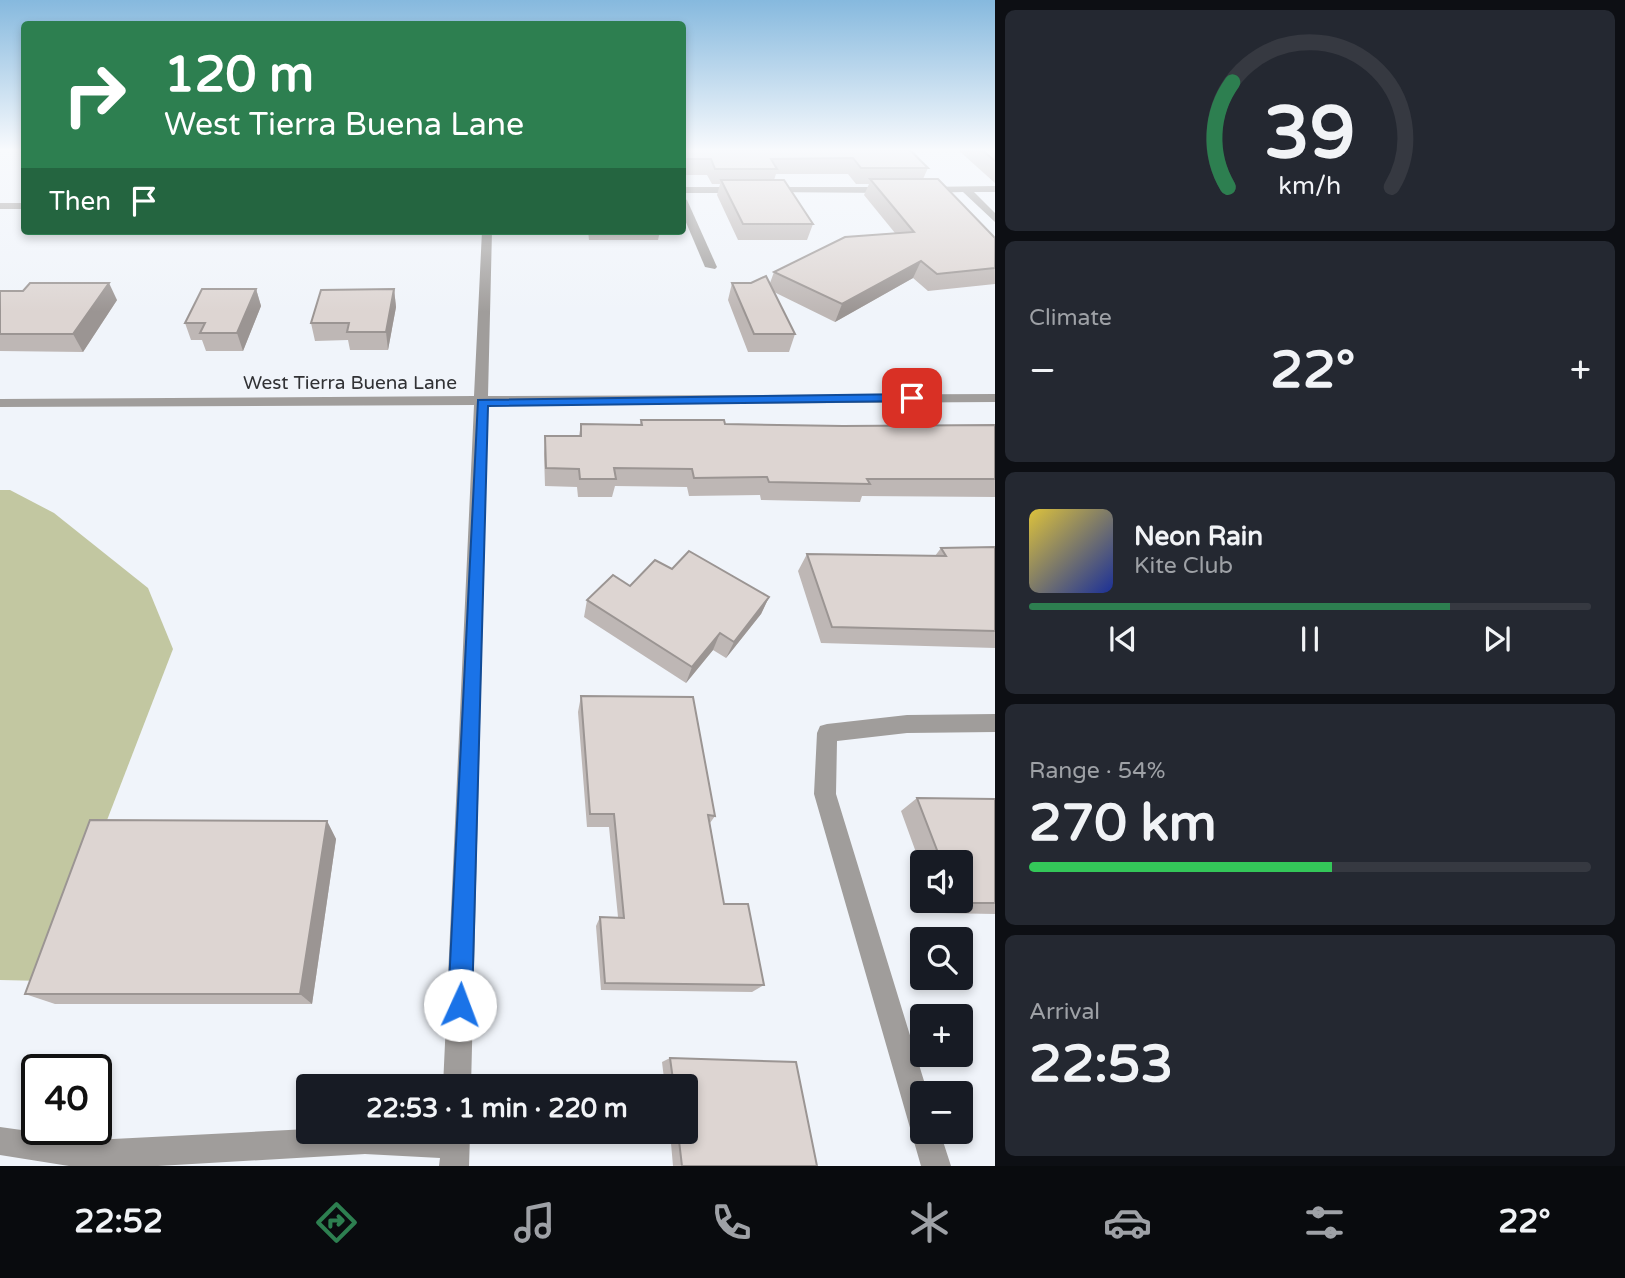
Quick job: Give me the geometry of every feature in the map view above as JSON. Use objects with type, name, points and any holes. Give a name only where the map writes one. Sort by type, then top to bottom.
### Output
[{"type":"street","points":[[979,203],[995,219]]},
{"type":"street","points":[[0,206],[21,206]]},
{"type":"street","points":[[686,209],[711,267]]},
{"type":"street","points":[[457,1074],[487,235]]},
{"type":"street","name":"West Tierra Buena Lane","points":[[0,404],[995,398]]},
{"type":"street","points":[[910,1081],[825,794],[827,733],[906,724],[995,723]]},
{"type":"street","points":[[0,1141],[93,1155],[365,1140],[455,1148]]},
{"type":"street","points":[[930,1144],[936,1166]]},
{"type":"green space","points":[[0,490],[10,490],[54,513],[148,588],[173,649],[45,981],[0,980]]},
{"type":"building","points":[[733,203],[799,203],[813,224],[743,224]]},
{"type":"building","points":[[890,203],[962,203],[995,238],[995,268],[937,274],[921,261],[842,304],[774,272],[845,237],[914,232]]},
{"type":"building","points":[[766,276],[795,334],[754,334],[732,283],[751,283]]},
{"type":"building","points":[[30,283],[109,283],[73,334],[0,334],[0,291],[23,291]]},
{"type":"building","points":[[202,289],[256,289],[237,333],[200,333],[205,323],[185,323]]},
{"type":"building","points":[[394,289],[386,332],[347,332],[349,323],[311,323],[321,290]]},
{"type":"building","points":[[641,420],[724,420],[725,424],[843,426],[995,425],[995,479],[867,479],[870,484],[769,482],[767,477],[694,478],[692,469],[614,468],[616,479],[580,479],[579,469],[546,468],[545,436],[581,436],[581,424],[642,425]]},
{"type":"building","points":[[995,547],[995,631],[832,627],[807,554],[946,556],[941,548]]},
{"type":"building","points":[[689,551],[769,597],[734,642],[720,633],[692,667],[587,600],[613,575],[630,586],[655,560],[672,569]]},
{"type":"building","points":[[581,696],[693,697],[715,816],[708,815],[724,904],[748,904],[764,985],[605,983],[600,917],[624,918],[614,814],[590,814]]},
{"type":"building","points":[[917,798],[995,799],[995,903],[973,903],[973,850],[937,850]]},
{"type":"building","points":[[90,820],[327,821],[300,994],[25,994]]},
{"type":"building","points":[[670,1058],[796,1062],[817,1166],[682,1166],[679,1144],[698,1144],[698,1074],[672,1074]]},
{"type":"route","points":[[460,1005],[482,402],[912,398]]}]
